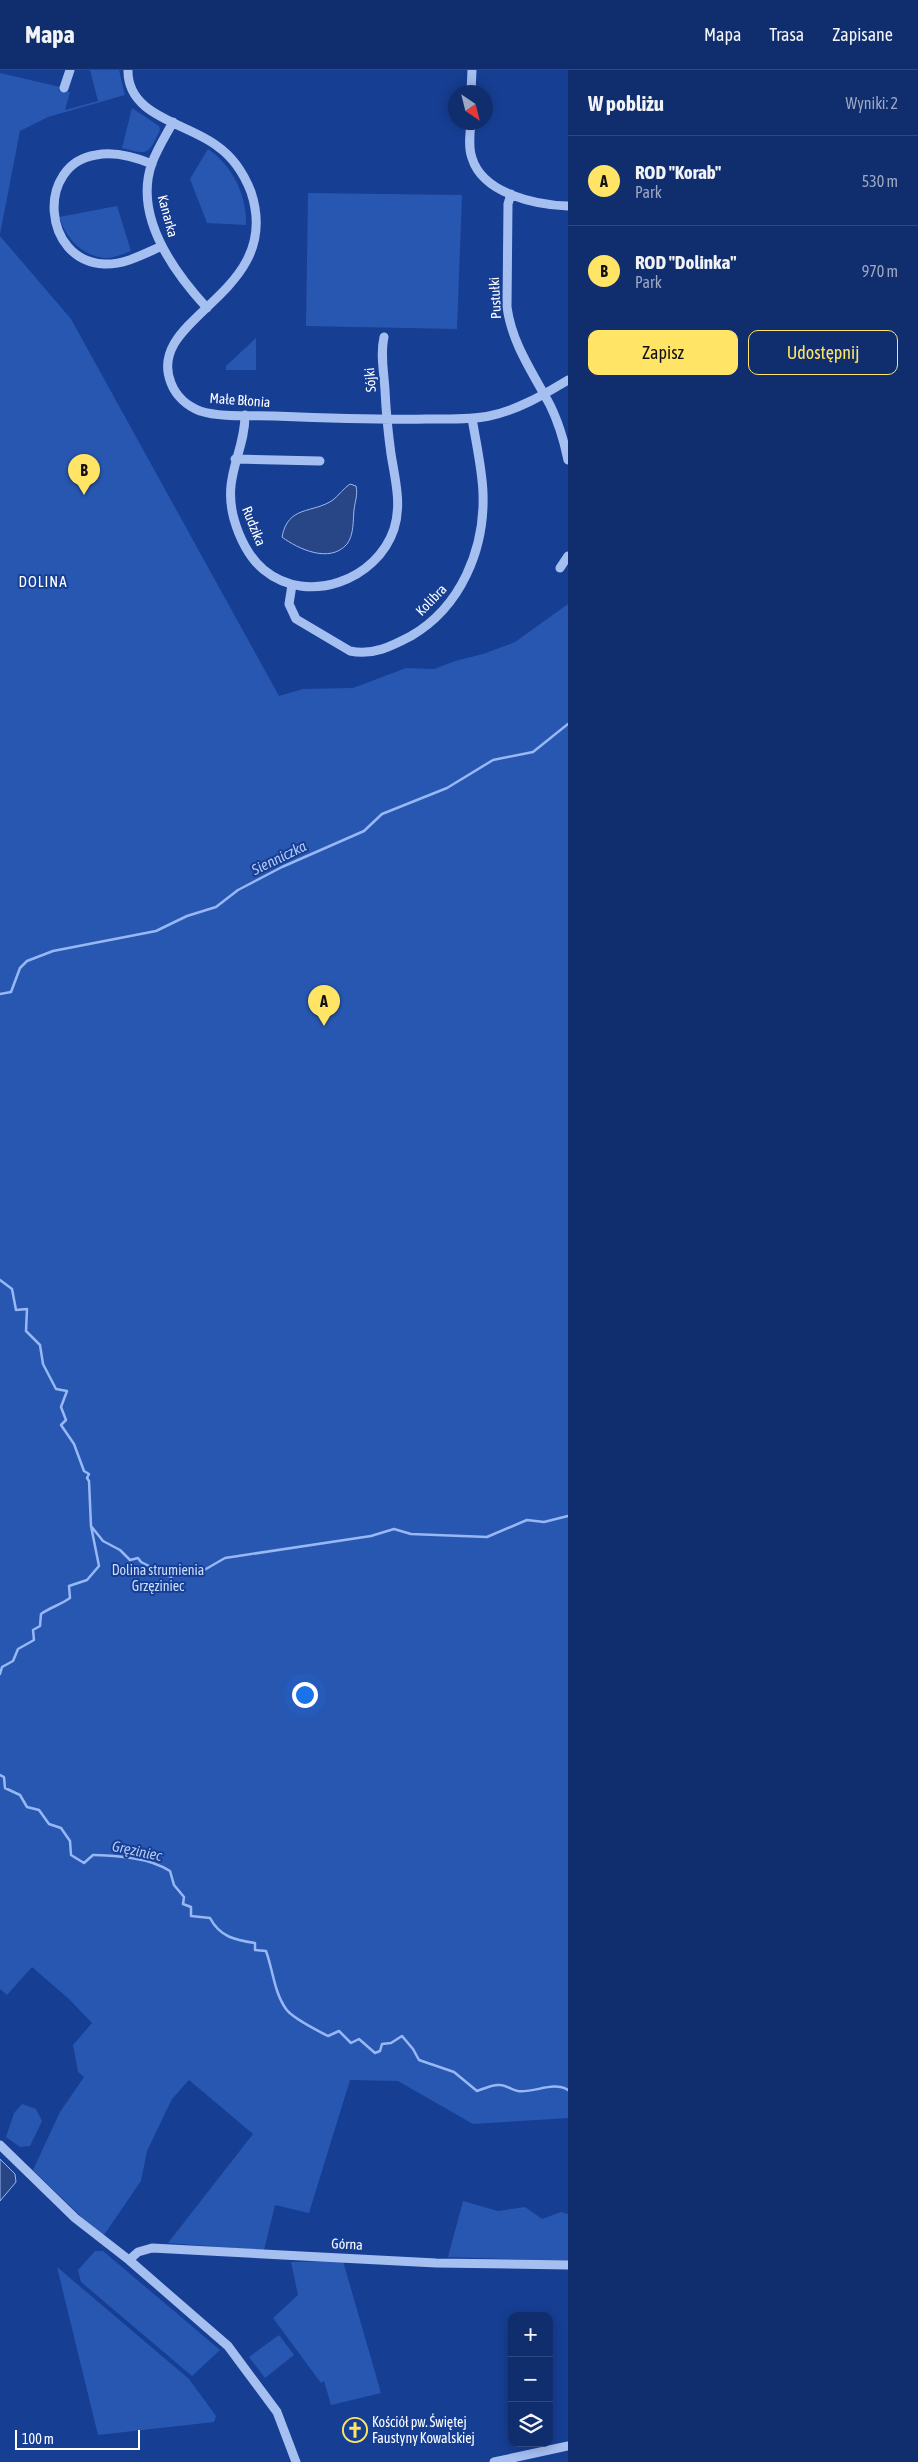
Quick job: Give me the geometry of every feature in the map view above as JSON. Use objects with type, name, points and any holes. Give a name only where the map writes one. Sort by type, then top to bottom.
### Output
[{"type":"street","points":[[64,88],[70,70]]},
{"type":"street","name":"Małe Błonia","points":[[128,70],[131,88],[139,101],[151,111],[208,140],[226,154],[243,175],[254,202],[255,234],[247,262],[233,283],[183,330],[172,346],[167,366],[170,381],[182,400],[198,410],[245,415],[386,420],[472,418],[508,411],[568,380]]},
{"type":"street","points":[[472,70],[472,85]]},
{"type":"street","name":"Kanarka","points":[[173,122],[152,164],[147,187],[148,199],[162,246],[182,281],[207,308]]},
{"type":"street","points":[[471,130],[470,148],[474,163],[492,184],[511,194],[543,203],[568,206]]},
{"type":"street","points":[[152,164],[110,154],[89,156],[80,160],[64,176],[58,186],[53,205],[53,216],[60,236],[66,244],[92,261],[103,264],[114,263],[135,258],[162,246]]},
{"type":"street","name":"Pustułki","points":[[511,194],[508,204],[507,307],[509,324],[521,353],[559,425],[568,460]]},
{"type":"street","name":"Sójki","points":[[384,337],[381,350],[386,420]]},
{"type":"street","name":"Rudzika","points":[[245,415],[229,491],[238,530],[257,564],[273,576],[292,585],[325,586],[350,578],[379,557],[390,539],[399,510],[386,420]]},
{"type":"street","name":"Kolibra","points":[[292,585],[289,604],[296,619],[350,651],[358,653],[385,649],[418,632],[434,620],[453,600],[467,575],[481,525],[483,493],[472,418]]},
{"type":"street","points":[[235,459],[320,461]]},
{"type":"street","points":[[560,568],[568,556]]},
{"type":"street","points":[[0,2145],[75,2218],[129,2260],[217,2335],[238,2357],[277,2412],[296,2462]]},
{"type":"street","name":"Górna","points":[[129,2260],[138,2252],[152,2248],[436,2263],[568,2265]]},
{"type":"street","points":[[494,2462],[568,2446]]},
{"type":"green space","points":[[90,70],[119,70],[125,95],[48,117],[20,131],[0,234],[0,73],[60,87],[59,91],[70,92],[65,110],[98,101]]},
{"type":"green space","points":[[132,108],[159,126],[160,130],[147,151],[138,152],[122,148]]},
{"type":"green space","points":[[208,149],[225,164],[237,182],[244,203],[246,225],[207,223],[190,179]]},
{"type":"green space","points":[[308,193],[462,195],[457,329],[306,326]]},
{"type":"green space","points":[[117,206],[131,251],[110,258],[88,253],[75,244],[66,232],[59,217]]},
{"type":"green space","name":"Dolina strumienia Grzęziniec","points":[[0,236],[71,319],[279,696],[303,689],[353,688],[406,668],[434,669],[455,661],[483,654],[515,642],[568,604],[568,2118],[473,2124],[398,2081],[350,2080],[309,2213],[275,2205],[264,2250],[168,2243],[253,2134],[189,2080],[172,2099],[147,2151],[141,2181],[104,2235],[94,2229],[33,2170],[60,2112],[84,2077],[78,2072],[73,2045],[92,2023],[69,1999],[32,1967],[7,1995],[0,1989]]},
{"type":"green space","points":[[256,338],[256,370],[226,370],[226,366]]},
{"type":"green space","points":[[22,2104],[36,2109],[42,2121],[30,2146],[20,2147],[6,2137],[14,2113]]},
{"type":"green space","points":[[463,2201],[498,2211],[525,2207],[542,2219],[561,2212],[568,2214],[568,2261],[448,2257]]},
{"type":"green space","points":[[95,2251],[103,2251],[220,2350],[192,2376],[81,2282],[78,2270]]},
{"type":"green space","points":[[343,2261],[381,2393],[331,2405],[324,2381],[321,2383],[273,2318],[298,2295],[291,2262]]},
{"type":"green space","points":[[57,2267],[189,2379],[216,2416],[214,2422],[98,2435]]},
{"type":"green space","points":[[279,2335],[294,2355],[265,2378],[249,2357]]},
{"type":"shaded area","points":[[350,484],[356,486],[357,489],[353,527],[347,544],[340,550],[323,554],[305,550],[282,537],[285,527],[295,515],[333,500]]},
{"type":"shaded area","points":[[0,2159],[15,2174],[16,2182],[0,2201]]},
{"type":"waterway","name":"Sienniczka","points":[[0,994],[11,992],[20,968],[27,961],[53,951],[156,931],[187,916],[216,907],[238,890],[282,867],[364,831],[382,814],[447,788],[493,760],[533,752],[568,724]]},
{"type":"waterway","name":"Gręziniec","points":[[0,1280],[12,1289],[16,1310],[27,1309],[26,1331],[40,1345],[43,1364],[56,1389],[67,1391],[61,1407],[66,1420],[61,1425],[74,1444],[84,1471],[89,1474],[87,1478],[89,1481],[91,1526],[99,1566],[87,1580],[69,1586],[70,1598],[41,1614],[40,1626],[33,1630],[34,1640],[18,1649],[13,1661],[2,1667],[0,1674]]},
{"type":"waterway","points":[[91,1526],[103,1541],[120,1550],[130,1560],[138,1558],[141,1562],[171,1577],[178,1571],[199,1573],[225,1558],[371,1536],[394,1529],[411,1534],[487,1537],[527,1520],[544,1522],[568,1516]]},
{"type":"waterway","name":"Gręziniec","points":[[0,1775],[4,1777],[5,1788],[20,1795],[27,1807],[39,1810],[49,1824],[61,1828],[70,1841],[71,1855],[84,1863],[93,1855],[123,1857],[143,1860],[170,1871],[174,1885],[184,1897],[183,1904],[191,1907],[191,1916],[210,1918],[218,1930],[223,1933],[235,1939],[255,1943],[255,1950],[266,1951],[276,1988],[282,2002],[289,2013],[299,2020],[328,2036],[339,2031],[351,2043],[359,2039],[375,2053],[380,2051],[382,2044],[391,2043],[402,2036],[419,2060],[454,2072],[477,2091],[497,2085],[518,2091],[550,2087],[568,2090]]},
{"type":"place","name":"ROD \"Dolinka\"","points":[[84,495]]},
{"type":"place","name":"ROD \"Korab\"","points":[[324,1026]]},
{"type":"place","name":"Kościół pw. Świętej Faustyny Kowalskiej","points":[[355,2430]]},
{"type":"district","name":"DOLINA","points":[[43,582]]}]
